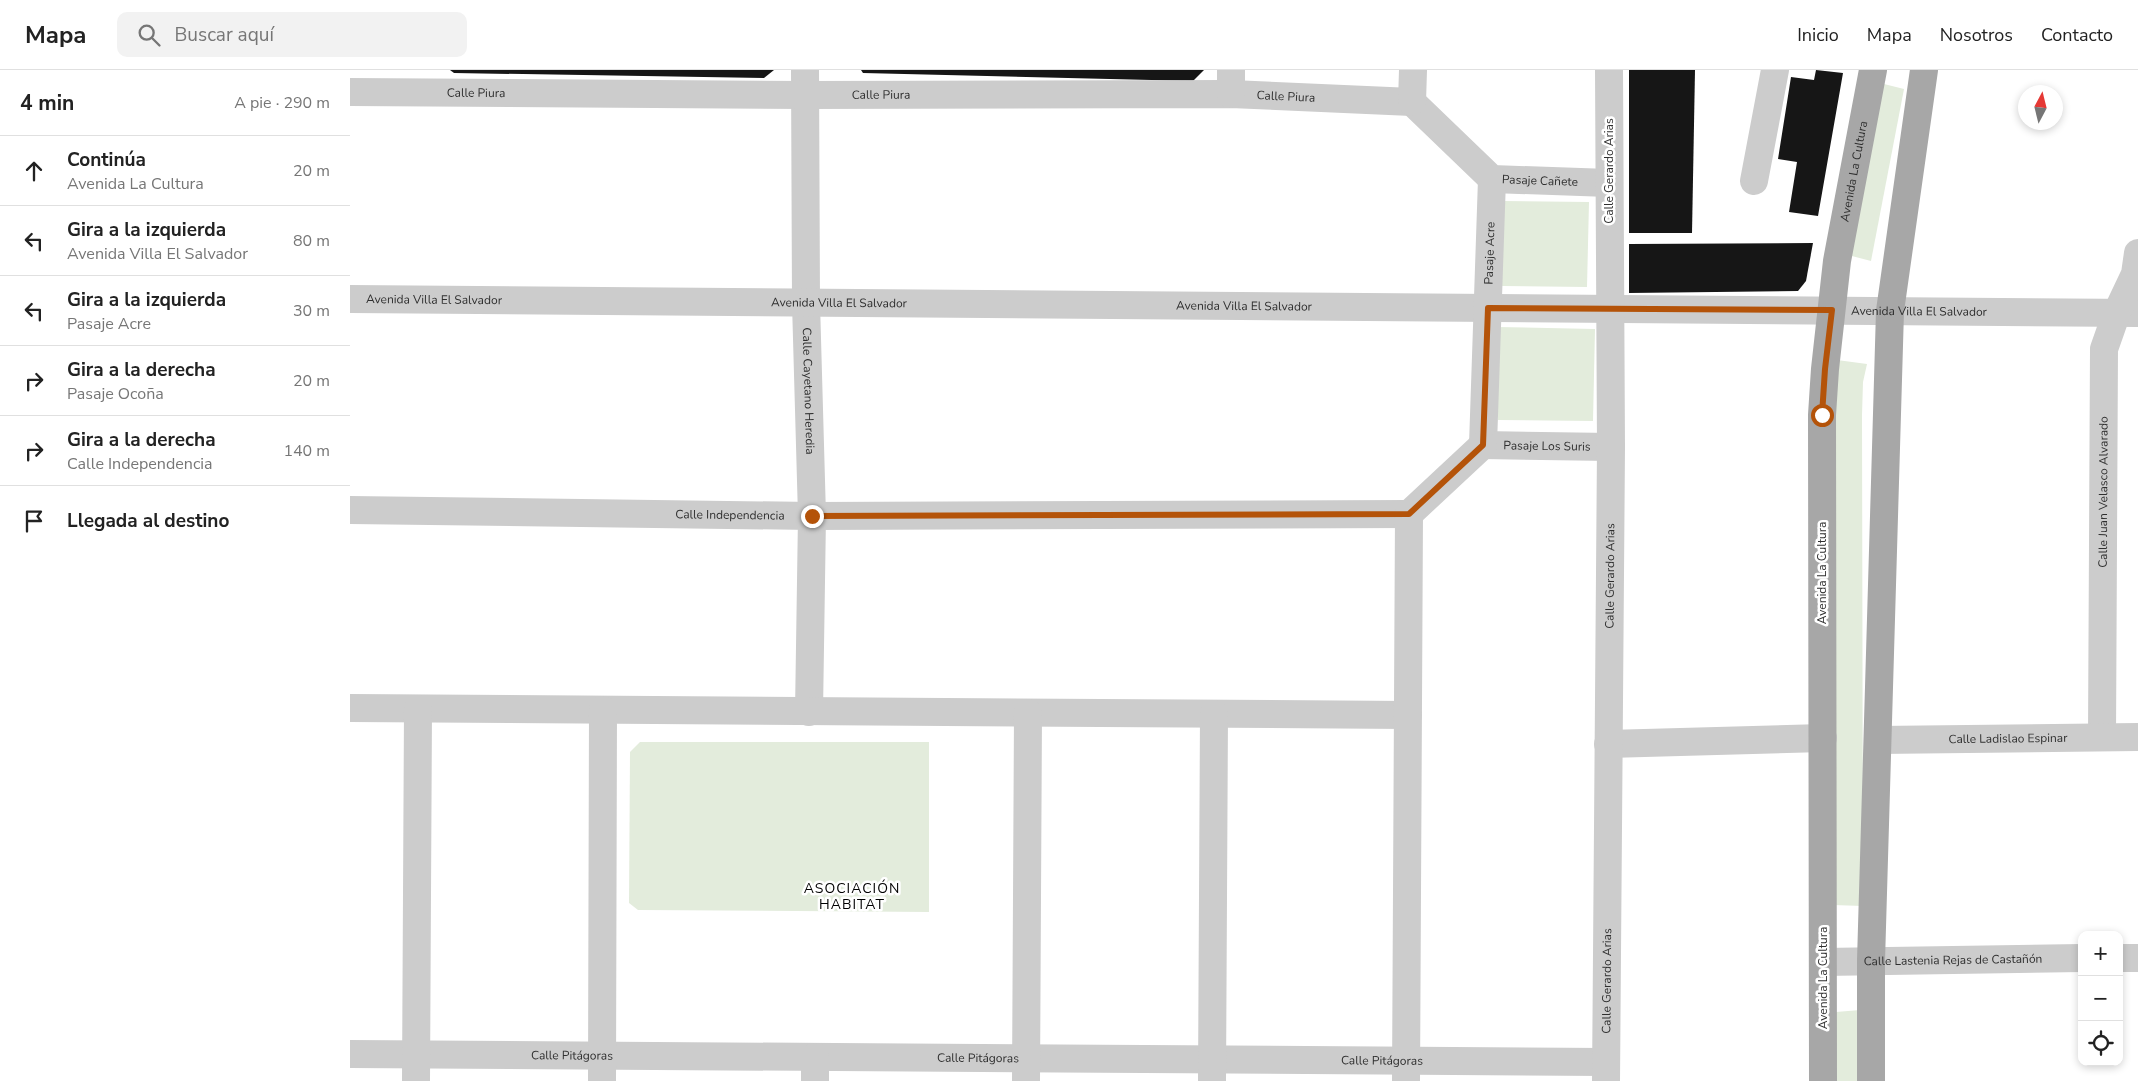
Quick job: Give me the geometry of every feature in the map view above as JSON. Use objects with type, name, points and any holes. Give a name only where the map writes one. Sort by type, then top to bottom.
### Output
[{"type":"main road","name":"Avenida La Cultura","points":[[1823,1081],[1822,415],[1837,261],[1873,70]]},
{"type":"main road","points":[[1871,1081],[1871,961],[1890,311],[1924,70]]},
{"type":"street","points":[[1412,102],[1413,70]]},
{"type":"street","name":"Calle Gerardo Arias","points":[[1606,1072],[1611,448],[1609,70]]},
{"type":"street","points":[[1754,181],[1775,70]]},
{"type":"street","name":"Calle Piura","points":[[350,92],[413,82],[1231,82],[1412,102]]},
{"type":"street","name":"Calle Cayetano Heredia","points":[[805,83],[806,303],[812,516],[809,712]]},
{"type":"street","name":"Pasaje Cañete","points":[[1412,102],[1492,179],[1609,184]]},
{"type":"street","name":"Pasaje Acre","points":[[1483,445],[1492,179]]},
{"type":"street","name":"Calle Juan Velasco Alvarado","points":[[2102,737],[2104,349],[2127,313],[2138,254]]},
{"type":"street","name":"Avenida Villa El Salvador","points":[[350,300],[2127,313]]},
{"type":"street","points":[[1406,1071],[1409,514],[1483,445]]},
{"type":"street","name":"Pasaje Los Suris","points":[[1483,445],[1611,448]]},
{"type":"street","name":"Calle Independencia","points":[[350,510],[812,516],[1409,514]]},
{"type":"street","points":[[350,708],[1408,715]]},
{"type":"street","points":[[416,1068],[418,709]]},
{"type":"street","points":[[602,1068],[603,710]]},
{"type":"street","points":[[1026,1070],[1028,713]]},
{"type":"street","points":[[1212,1070],[1214,714]]},
{"type":"street","points":[[1608,744],[1823,738]]},
{"type":"street","name":"Calle Ladislao Espinar","points":[[1878,740],[2138,738]]},
{"type":"street","name":"Calle Lastenia Rejas de Castañón","points":[[1823,962],[2078,958]]},
{"type":"street","points":[[2123,958],[2138,958]]},
{"type":"street","name":"Calle Pitágoras","points":[[350,1054],[416,1068],[1606,1072]]},
{"type":"green space","points":[[1880,83],[1904,89],[1871,261],[1848,255]]},
{"type":"green space","points":[[1502,201],[1589,202],[1587,287],[1502,286]]},
{"type":"green space","points":[[1496,327],[1595,329],[1593,421],[1498,420]]},
{"type":"green space","points":[[1837,360],[1867,364],[1863,382],[1862,415],[1863,906],[1833,905],[1833,415]]},
{"type":"green space","points":[[640,742],[929,742],[929,912],[638,910],[629,903],[630,752]]},
{"type":"green space","points":[[1860,1010],[1860,1081],[1835,1081],[1836,1012]]},
{"type":"building","points":[[450,70],[774,70],[764,78],[454,73]]},
{"type":"building","points":[[861,70],[1204,70],[1193,81],[863,73]]},
{"type":"building","points":[[1629,70],[1695,70],[1692,233],[1629,233]]},
{"type":"building","points":[[1816,70],[1843,73],[1818,216],[1789,212],[1797,162],[1778,159],[1791,77],[1814,80]]},
{"type":"building","points":[[1813,243],[1806,281],[1798,291],[1629,293],[1629,244]]},
{"type":"district","name":"ASOCIACIÓN HABITAT","points":[[852,896]]},
{"type":"route","points":[[812,516],[1409,514],[1483,445],[1488,308],[1832,310],[1822,415]]}]
